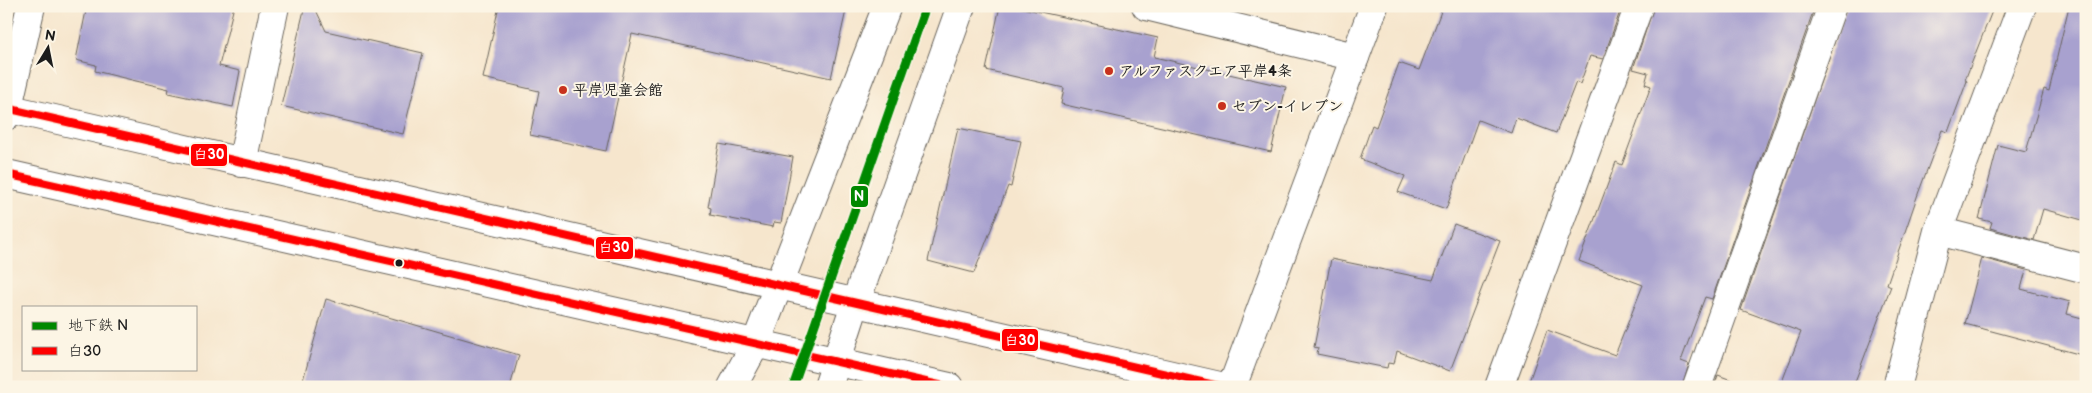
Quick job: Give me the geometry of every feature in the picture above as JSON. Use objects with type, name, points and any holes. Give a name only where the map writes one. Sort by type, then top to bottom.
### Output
[{"type":"street","points":[[31,6],[7,111],[1224,387]]},
{"type":"street","points":[[242,163],[275,6]]},
{"type":"street","points":[[732,387],[756,343],[887,6]]},
{"type":"street","points":[[832,374],[961,6]]},
{"type":"street","points":[[1146,6],[1355,57]]},
{"type":"street","points":[[1232,387],[1374,6]]},
{"type":"street","points":[[1499,387],[1639,6]]},
{"type":"street","points":[[1697,387],[1832,6]]},
{"type":"street","points":[[1897,387],[1938,231],[2022,6]]},
{"type":"street","points":[[6,174],[756,343],[832,374],[949,387]]},
{"type":"street","points":[[1938,231],[2086,269]]},
{"type":"building","points":[[87,6],[234,6],[219,66],[240,71],[233,107],[168,93],[169,89],[95,71],[96,65],[76,60]]},
{"type":"building","points":[[305,6],[314,6],[326,31],[423,53],[403,134],[281,106]]},
{"type":"building","points":[[499,6],[847,6],[831,78],[632,34],[606,151],[530,135],[539,91],[483,78]]},
{"type":"building","points":[[1000,6],[1013,6],[1158,38],[1154,57],[1286,87],[1271,152],[1061,104],[1064,88],[986,70]]},
{"type":"building","points":[[1443,6],[1622,6],[1603,59],[1590,56],[1580,84],[1576,82],[1556,133],[1516,118],[1511,133],[1478,120],[1446,209],[1398,192],[1405,176],[1360,159],[1372,125],[1376,127],[1399,63],[1419,70]]},
{"type":"building","points":[[1654,6],[1815,6],[1712,299],[1705,297],[1681,361],[1689,364],[1682,387],[1527,387],[1547,330],[1615,355],[1643,285],[1579,261],[1616,162],[1622,165],[1651,86],[1645,84],[1648,73],[1633,69]]},
{"type":"building","points":[[1847,6],[1994,6],[1965,80],[1967,81],[1948,132],[1942,130],[1918,194],[1887,284],[1891,286],[1853,387],[1780,387],[1801,332],[1741,310]]},
{"type":"building","points":[[2069,6],[2086,6],[2086,221],[2043,209],[2034,240],[1990,228],[1992,222],[1979,219],[1998,145],[2026,152],[2044,89],[2049,91]]},
{"type":"building","points":[[958,128],[1021,141],[1011,187],[1008,186],[974,273],[928,261]]},
{"type":"building","points":[[719,144],[793,157],[781,223],[774,222],[773,227],[710,215],[711,208],[708,207]]},
{"type":"building","points":[[1454,224],[1500,241],[1450,371],[1397,351],[1394,364],[1388,363],[1387,368],[1317,354],[1318,348],[1314,347],[1331,259],[1433,280]]},
{"type":"building","points":[[1982,258],[2026,270],[2021,289],[2070,302],[2067,314],[2086,319],[2086,356],[1965,324]]},
{"type":"building","points":[[326,299],[519,355],[510,387],[301,387]]},
{"type":"building","points":[[1718,375],[1742,384],[1742,387],[1714,387]]},
{"type":"metro line","name":"N","points":[[793,387],[926,6]]},
{"type":"transit line","name":"白30","points":[[6,108],[1223,387]]},
{"type":"transit line","name":"白30","points":[[6,174],[948,387]]},
{"type":"place","name":"アルファスクエア平岸4条","points":[[1109,71]]},
{"type":"place","name":"平岸児童会館","points":[[563,90]]},
{"type":"place","name":"セブン-イレブン","points":[[1222,106]]}]
